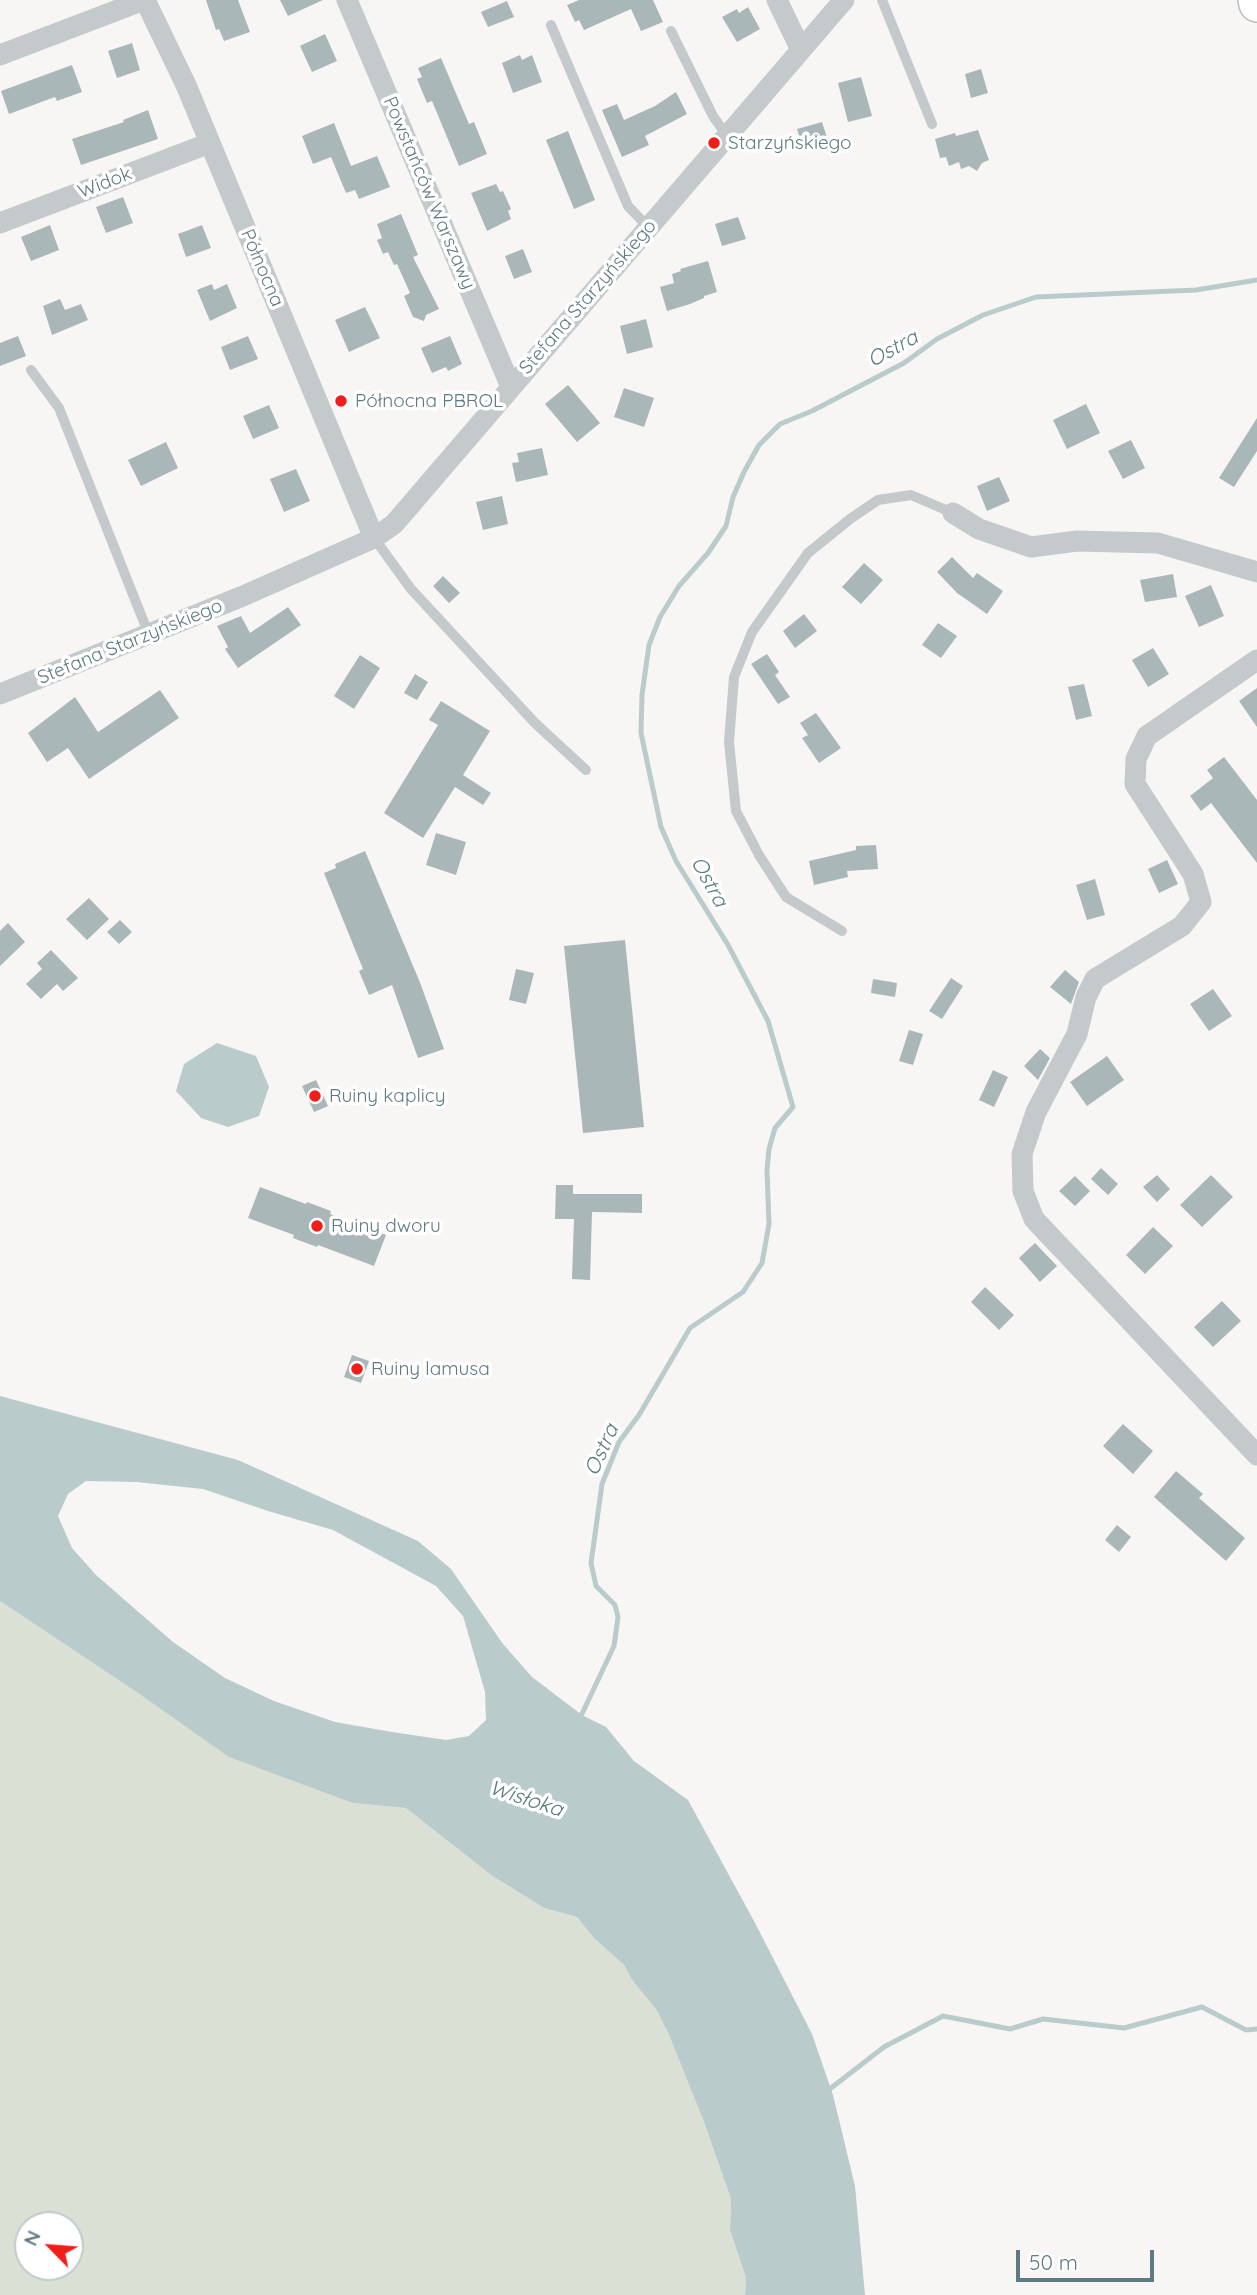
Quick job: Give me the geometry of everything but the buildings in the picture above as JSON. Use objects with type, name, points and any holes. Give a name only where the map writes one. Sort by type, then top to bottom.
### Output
[{"type":"street","points":[[0,55],[144,0]]},
{"type":"street","name":"Północna","points":[[144,0],[167,43],[374,538]]},
{"type":"street","name":"Powstańców Warszawy","points":[[347,0],[511,387]]},
{"type":"street","points":[[778,0],[801,50]]},
{"type":"street","name":"Stefana Starzyńskiego","points":[[0,694],[149,635],[374,538],[394,524],[844,0]]},
{"type":"street","name":"Widok","points":[[0,223],[210,144]]},
{"type":"street","points":[[953,513],[979,529],[1031,547],[1077,541],[1158,543],[1257,572]]},
{"type":"street","points":[[1257,660],[1147,736],[1136,759],[1135,784],[1193,874],[1201,902],[1182,926],[1095,979],[1086,997],[1077,1034],[1036,1112],[1022,1154],[1023,1191],[1034,1219],[1257,1455]]},
{"type":"lane","points":[[882,0],[932,124]]},
{"type":"lane","points":[[551,25],[628,205],[648,227]]},
{"type":"lane","points":[[671,31],[713,117],[727,136]]},
{"type":"lane","points":[[31,370],[59,408],[149,635]]},
{"type":"lane","points":[[842,931],[786,897],[759,855],[736,811],[729,742],[734,677],[752,632],[808,552],[850,519],[878,500],[911,495],[953,513]]},
{"type":"lane","points":[[374,538],[411,589],[535,723],[586,770]]},
{"type":"shaded area","points":[[0,1601],[141,1695],[353,1803],[406,1808],[491,1875],[544,1908],[577,1917],[594,1938],[624,1965],[632,1980],[656,2009],[669,2035],[731,2199],[730,2230],[746,2278],[745,2295],[0,2295]]},
{"type":"water","points":[[217,1043],[256,1056],[269,1087],[259,1116],[228,1127],[201,1118],[176,1091],[184,1064]]},
{"type":"water","name":"Wisłoka","points":[[0,1396],[238,1460],[418,1541],[451,1569],[503,1644],[532,1677],[582,1715],[606,1727],[634,1761],[688,1800],[812,2034],[833,2095],[855,2186],[865,2295],[745,2295],[746,2278],[730,2230],[731,2199],[669,2035],[656,2009],[632,1980],[624,1965],[594,1938],[577,1917],[544,1908],[491,1875],[406,1808],[353,1803],[229,1757],[0,1601]],"holes":[[[86,1481],[136,1482],[203,1489],[333,1530],[436,1586],[463,1616],[485,1692],[486,1720],[469,1736],[446,1740],[392,1732],[335,1722],[274,1701],[225,1678],[173,1642],[96,1575],[72,1548],[58,1516],[68,1494]]]},
{"type":"waterway","name":"Ostra","points":[[580,1718],[614,1646],[618,1617],[615,1605],[596,1586],[591,1563],[602,1484],[619,1442],[639,1415],[690,1328],[743,1292],[762,1263],[769,1224],[769,1149],[775,1128],[793,1107],[768,1021],[728,945],[676,861],[661,827],[641,733],[642,695],[649,645],[660,617],[679,586],[708,553],[726,526],[733,497],[744,472],[759,445],[780,424],[812,411],[904,363],[937,339],[983,315],[1036,297],[1196,290],[1257,280]]},
{"type":"waterway","points":[[826,2092],[884,2047],[943,2016],[1010,2029],[1043,2019],[1124,2028],[1202,2007],[1246,2030],[1257,2029]]},
{"type":"place","name":"Starzyńskiego","points":[[714,143]]},
{"type":"place","name":"Północna PBROL","points":[[341,401]]},
{"type":"place","name":"Ruiny kaplicy","points":[[315,1096]]},
{"type":"place","name":"Ruiny dworu","points":[[317,1226]]},
{"type":"place","name":"Ruiny lamusa","points":[[357,1369]]}]
